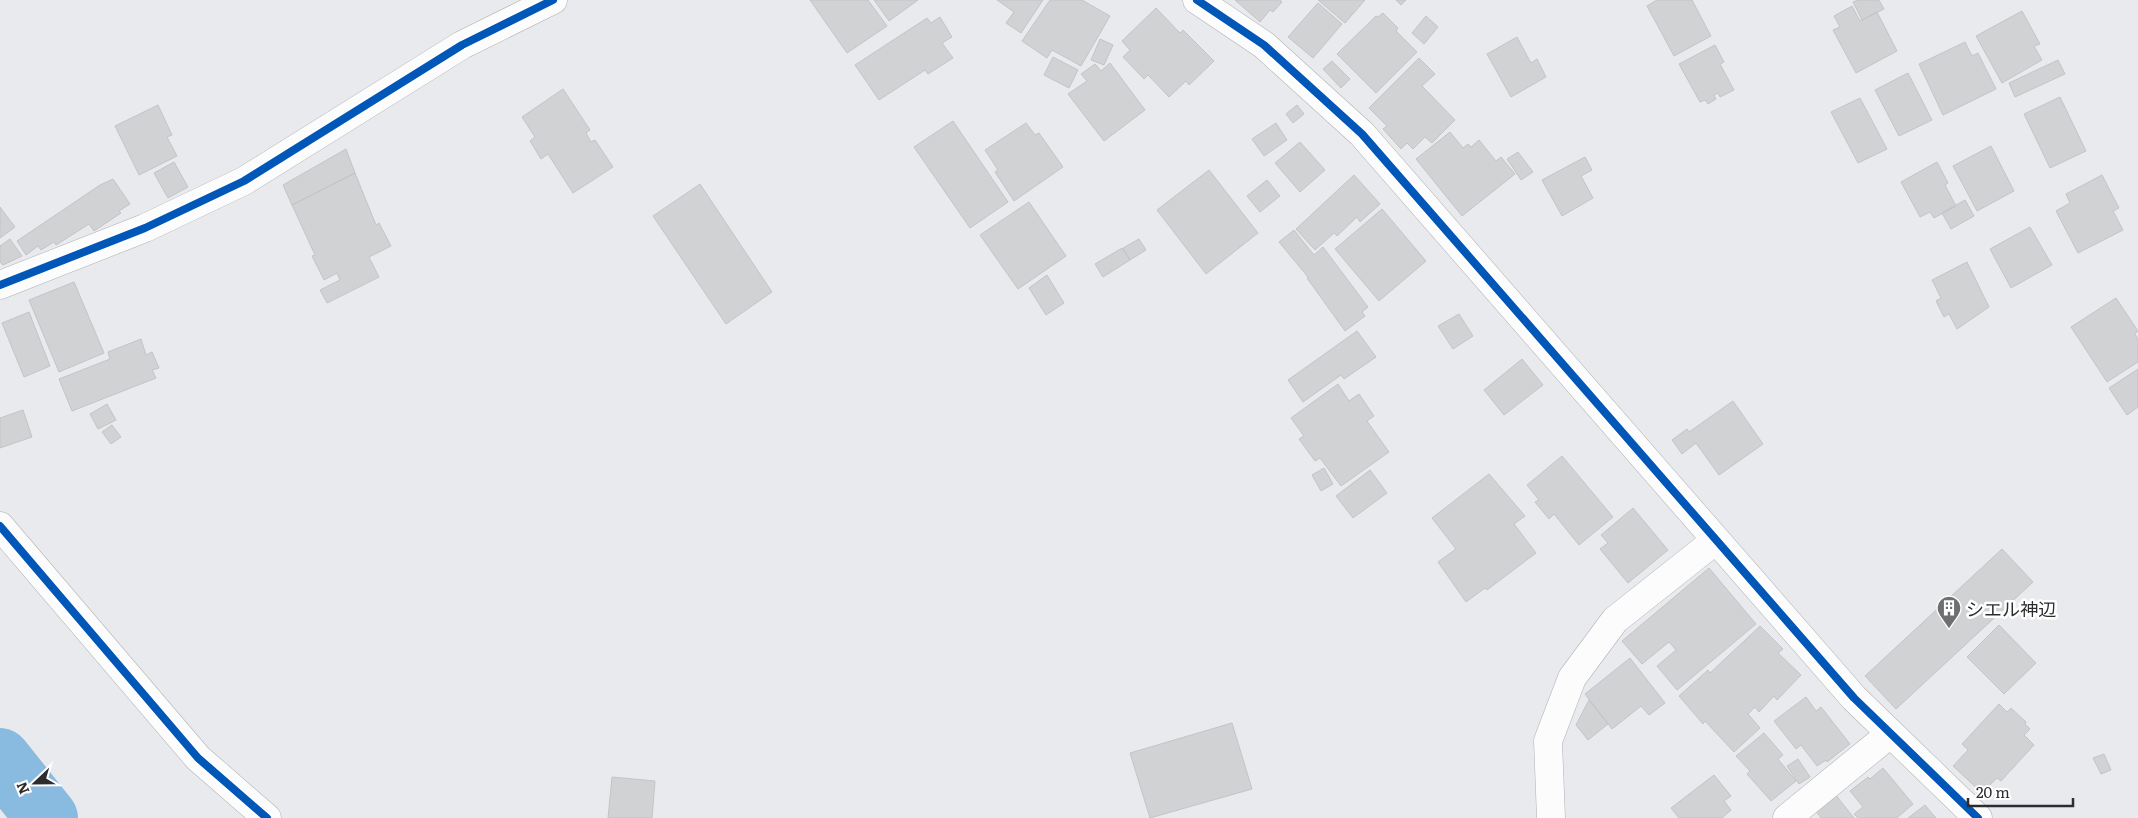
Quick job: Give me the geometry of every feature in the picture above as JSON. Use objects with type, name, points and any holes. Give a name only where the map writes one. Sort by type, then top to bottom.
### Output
[{"type":"street","points":[[0,285],[145,228],[244,181],[462,45],[553,0]]},
{"type":"street","points":[[1197,0],[1264,45],[1362,134],[1854,698],[1978,818]]},
{"type":"street","points":[[0,526],[198,758],[267,818]]},
{"type":"street","points":[[1551,818],[1548,742],[1572,678],[1615,620],[1716,540]]},
{"type":"street","points":[[1787,818],[1890,734]]},
{"type":"building","points":[[810,0],[868,0],[887,26],[847,53]]},
{"type":"building","points":[[874,0],[918,0],[889,21]]},
{"type":"building","points":[[997,0],[1043,0],[1021,33],[1006,23],[1014,12]]},
{"type":"building","points":[[1050,0],[1082,0],[1110,16],[1081,66],[1052,50],[1047,58],[1022,41]]},
{"type":"building","points":[[1235,0],[1280,0],[1282,2],[1273,12],[1270,10],[1260,22]]},
{"type":"building","points":[[1318,0],[1365,0],[1345,23]]},
{"type":"building","points":[[1396,0],[1406,0],[1401,5]]},
{"type":"building","points":[[1657,0],[1692,0],[1711,36],[1674,56],[1647,6]]},
{"type":"building","points":[[1858,0],[1879,0],[1884,9],[1862,20],[1853,2]]},
{"type":"building","points":[[1318,3],[1342,24],[1313,58],[1288,37]]},
{"type":"building","points":[[1852,6],[1860,21],[1877,12],[1897,51],[1856,73],[1833,30],[1840,27],[1834,16]]},
{"type":"building","points":[[1156,8],[1180,33],[1183,30],[1214,61],[1189,85],[1186,81],[1169,97],[1148,75],[1144,79],[1123,57],[1130,50],[1122,41]]},
{"type":"building","points":[[2022,11],[2040,44],[2034,46],[2042,60],[2002,83],[1976,36]]},
{"type":"building","points":[[1383,13],[1398,28],[1396,31],[1417,52],[1376,93],[1337,54],[1376,16],[1378,17]]},
{"type":"building","points":[[1426,16],[1438,27],[1424,44],[1412,33]]},
{"type":"building","points":[[940,17],[952,37],[942,43],[953,58],[928,74],[925,70],[879,100],[855,65],[927,18],[931,23]]},
{"type":"building","points":[[1517,37],[1531,63],[1537,59],[1546,77],[1511,97],[1487,54]]},
{"type":"building","points":[[1100,39],[1113,45],[1104,65],[1091,60]]},
{"type":"building","points":[[1965,42],[1972,56],[1978,53],[1996,89],[1943,115],[1919,64]]},
{"type":"building","points":[[1715,45],[1724,62],[1720,64],[1734,90],[1720,97],[1718,93],[1714,95],[1716,99],[1708,104],[1705,100],[1700,102],[1679,64]]},
{"type":"building","points":[[1053,57],[1078,70],[1069,88],[1044,75]]},
{"type":"building","points":[[1419,58],[1435,74],[1422,86],[1455,120],[1432,143],[1425,137],[1413,149],[1407,143],[1401,149],[1383,129],[1387,126],[1369,108]]},
{"type":"building","points":[[2058,60],[2065,74],[2015,97],[2009,83]]},
{"type":"building","points":[[1332,61],[1350,79],[1341,88],[1323,69]]},
{"type":"building","points":[[1110,63],[1145,110],[1104,141],[1068,94],[1087,81],[1081,74],[1095,64],[1101,71]]},
{"type":"building","points":[[1908,73],[1932,120],[1899,136],[1875,90]]},
{"type":"building","points":[[563,89],[590,130],[586,133],[591,142],[595,140],[613,167],[573,193],[548,154],[541,159],[530,141],[535,137],[522,117]]},
{"type":"building","points":[[2060,97],[2086,151],[2050,168],[2024,114]]},
{"type":"building","points":[[1860,98],[1887,149],[1858,163],[1831,112]]},
{"type":"building","points":[[158,105],[172,135],[167,137],[177,156],[139,175],[115,126]]},
{"type":"building","points":[[1297,105],[1304,114],[1293,123],[1286,114]]},
{"type":"building","points":[[953,121],[1008,202],[970,228],[914,147]]},
{"type":"building","points":[[1026,123],[1035,135],[1039,133],[1063,167],[1014,201],[995,172],[998,170],[985,150]]},
{"type":"building","points":[[1276,123],[1287,140],[1264,156],[1252,139]]},
{"type":"building","points":[[1450,132],[1463,148],[1468,144],[1471,147],[1479,140],[1496,161],[1501,157],[1515,174],[1462,216],[1416,159]]},
{"type":"building","points":[[1300,142],[1325,170],[1300,192],[1275,163]]},
{"type":"building","points":[[1991,146],[2014,191],[1977,211],[1953,166]]},
{"type":"building","points":[[346,149],[355,173],[292,205],[283,185]]},
{"type":"building","points":[[1518,152],[1533,172],[1521,180],[1507,159]]},
{"type":"building","points":[[1585,157],[1592,170],[1581,176],[1593,198],[1562,216],[1542,180]]},
{"type":"building","points":[[174,162],[188,187],[168,198],[154,173]]},
{"type":"building","points":[[1937,162],[1948,183],[1945,185],[1956,206],[1934,218],[1930,212],[1920,217],[1901,182]]},
{"type":"building","points":[[1209,170],[1258,233],[1206,274],[1157,210]]},
{"type":"building","points":[[355,173],[376,225],[379,223],[391,246],[369,257],[379,277],[327,303],[320,290],[340,280],[337,273],[324,280],[312,256],[315,255],[292,205]]},
{"type":"building","points":[[1354,175],[1380,204],[1360,222],[1357,217],[1337,236],[1334,233],[1315,250],[1296,229]]},
{"type":"building","points":[[2102,175],[2119,208],[2113,211],[2123,230],[2078,253],[2056,211],[2070,203],[2066,194]]},
{"type":"building","points":[[113,179],[130,204],[119,211],[121,213],[94,231],[89,224],[56,245],[54,242],[41,250],[38,246],[26,255],[17,241],[100,185]]},
{"type":"building","points":[[1267,180],[1280,196],[1260,212],[1247,196]]},
{"type":"building","points":[[700,184],[772,292],[726,324],[653,216]]},
{"type":"building","points":[[1965,200],[1974,216],[1951,229],[1942,213]]},
{"type":"building","points":[[1029,202],[1066,256],[1018,289],[980,235]]},
{"type":"building","points":[[0,207],[15,227],[0,238]]},
{"type":"building","points":[[1382,209],[1426,261],[1379,301],[1335,249]]},
{"type":"building","points":[[2030,227],[2052,265],[2011,288],[1990,249]]},
{"type":"building","points":[[1294,230],[1314,255],[1323,247],[1368,307],[1362,312],[1365,316],[1345,331],[1308,277],[1279,242]]},
{"type":"building","points":[[10,239],[22,256],[3,265],[0,262],[0,246]]},
{"type":"building","points":[[1139,239],[1146,250],[1130,260],[1123,248]]},
{"type":"building","points":[[1122,248],[1130,260],[1103,277],[1095,264]]},
{"type":"building","points":[[1967,262],[1989,307],[1957,329],[1949,314],[1944,317],[1936,301],[1941,298],[1932,280]]},
{"type":"building","points":[[1047,275],[1064,303],[1046,315],[1029,288]]},
{"type":"building","points":[[74,282],[104,353],[59,372],[29,300]]},
{"type":"building","points":[[2116,298],[2138,331],[2135,334],[2138,339],[2138,362],[2107,382],[2071,327]]},
{"type":"building","points":[[29,312],[50,366],[24,377],[2,323]]},
{"type":"building","points":[[1459,314],[1473,336],[1453,349],[1438,326]]},
{"type":"building","points":[[1357,331],[1376,357],[1344,379],[1341,375],[1303,402],[1288,380]]},
{"type":"building","points":[[141,339],[146,355],[152,352],[159,368],[152,370],[156,378],[72,411],[59,379],[110,359],[108,352]]},
{"type":"building","points":[[1522,359],[1543,385],[1504,415],[1484,390]]},
{"type":"building","points":[[2138,369],[2138,407],[2127,415],[2109,388]]},
{"type":"building","points":[[1338,384],[1349,401],[1359,394],[1374,416],[1367,421],[1389,452],[1341,486],[1320,458],[1315,461],[1299,439],[1304,436],[1291,418]]},
{"type":"building","points":[[1733,401],[1763,444],[1719,475],[1696,443],[1682,454],[1672,440],[1687,429],[1689,432]]},
{"type":"building","points":[[107,404],[116,420],[98,429],[90,414]]},
{"type":"building","points":[[23,410],[32,437],[0,448],[0,418]]},
{"type":"building","points":[[112,425],[121,437],[111,444],[102,432]]},
{"type":"building","points":[[1562,456],[1613,517],[1579,545],[1554,514],[1549,519],[1535,502],[1539,500],[1527,485]]},
{"type":"building","points":[[1324,468],[1333,484],[1321,491],[1312,475]]},
{"type":"building","points":[[1370,470],[1387,493],[1353,518],[1336,496]]},
{"type":"building","points":[[1489,474],[1525,516],[1514,524],[1536,553],[1487,590],[1485,588],[1466,602],[1438,562],[1456,549],[1432,518]]},
{"type":"building","points":[[1633,508],[1668,550],[1628,583],[1600,549],[1608,543],[1601,535]]},
{"type":"building","name":"シエル神辺","points":[[2002,549],[2033,582],[1896,709],[1865,676]]},
{"type":"building","points":[[1709,568],[1756,624],[1677,690],[1657,666],[1676,650],[1669,642],[1642,664],[1622,641]]},
{"type":"building","points":[[1999,625],[2036,663],[2004,694],[1967,657]]},
{"type":"building","points":[[1760,626],[1783,649],[1778,653],[1801,675],[1777,700],[1774,696],[1759,712],[1755,707],[1748,714],[1760,728],[1734,752],[1705,721],[1703,724],[1679,696],[1708,670],[1710,673]]},
{"type":"building","points":[[1630,658],[1665,703],[1649,715],[1641,706],[1612,729],[1585,694]]},
{"type":"building","points":[[1806,697],[1816,711],[1821,707],[1850,744],[1827,762],[1826,760],[1817,766],[1801,745],[1796,749],[1774,721]]},
{"type":"building","points":[[1589,700],[1608,724],[1588,740],[1576,725]]},
{"type":"building","points":[[1999,704],[2007,712],[2011,708],[2026,722],[2025,724],[2030,729],[2024,735],[2034,745],[2001,781],[1997,778],[1982,793],[1953,766],[1968,750],[1962,744]]},
{"type":"building","points":[[1232,723],[1252,789],[1150,818],[1130,753]]},
{"type":"building","points":[[1764,733],[1783,755],[1778,759],[1796,781],[1771,801],[1747,774],[1750,771],[1736,756]]},
{"type":"building","points":[[2104,754],[2111,770],[2101,774],[2093,758]]},
{"type":"building","points":[[1798,759],[1810,777],[1799,784],[1787,766]]},
{"type":"building","points":[[1883,768],[1913,804],[1897,818],[1858,818],[1854,814],[1863,807],[1850,791],[1868,777],[1870,779]]},
{"type":"building","points":[[1714,775],[1731,796],[1724,801],[1731,810],[1722,818],[1679,818],[1671,808]]},
{"type":"building","points":[[612,777],[655,781],[652,818],[608,818]]},
{"type":"building","points":[[1835,794],[1854,818],[1821,818],[1815,810]]},
{"type":"building","points":[[1925,805],[1936,818],[1908,818]]},
{"type":"waterway","points":[[0,759],[47,818]]},
{"type":"cycle path","points":[[0,285],[145,228],[244,181],[462,45],[553,0]]},
{"type":"cycle path","points":[[1197,0],[1264,45],[1362,134],[1854,698],[1978,818]]},
{"type":"cycle path","points":[[0,526],[198,758],[267,818]]},
{"type":"place","name":"シエル神辺","points":[[1949,629]]}]
